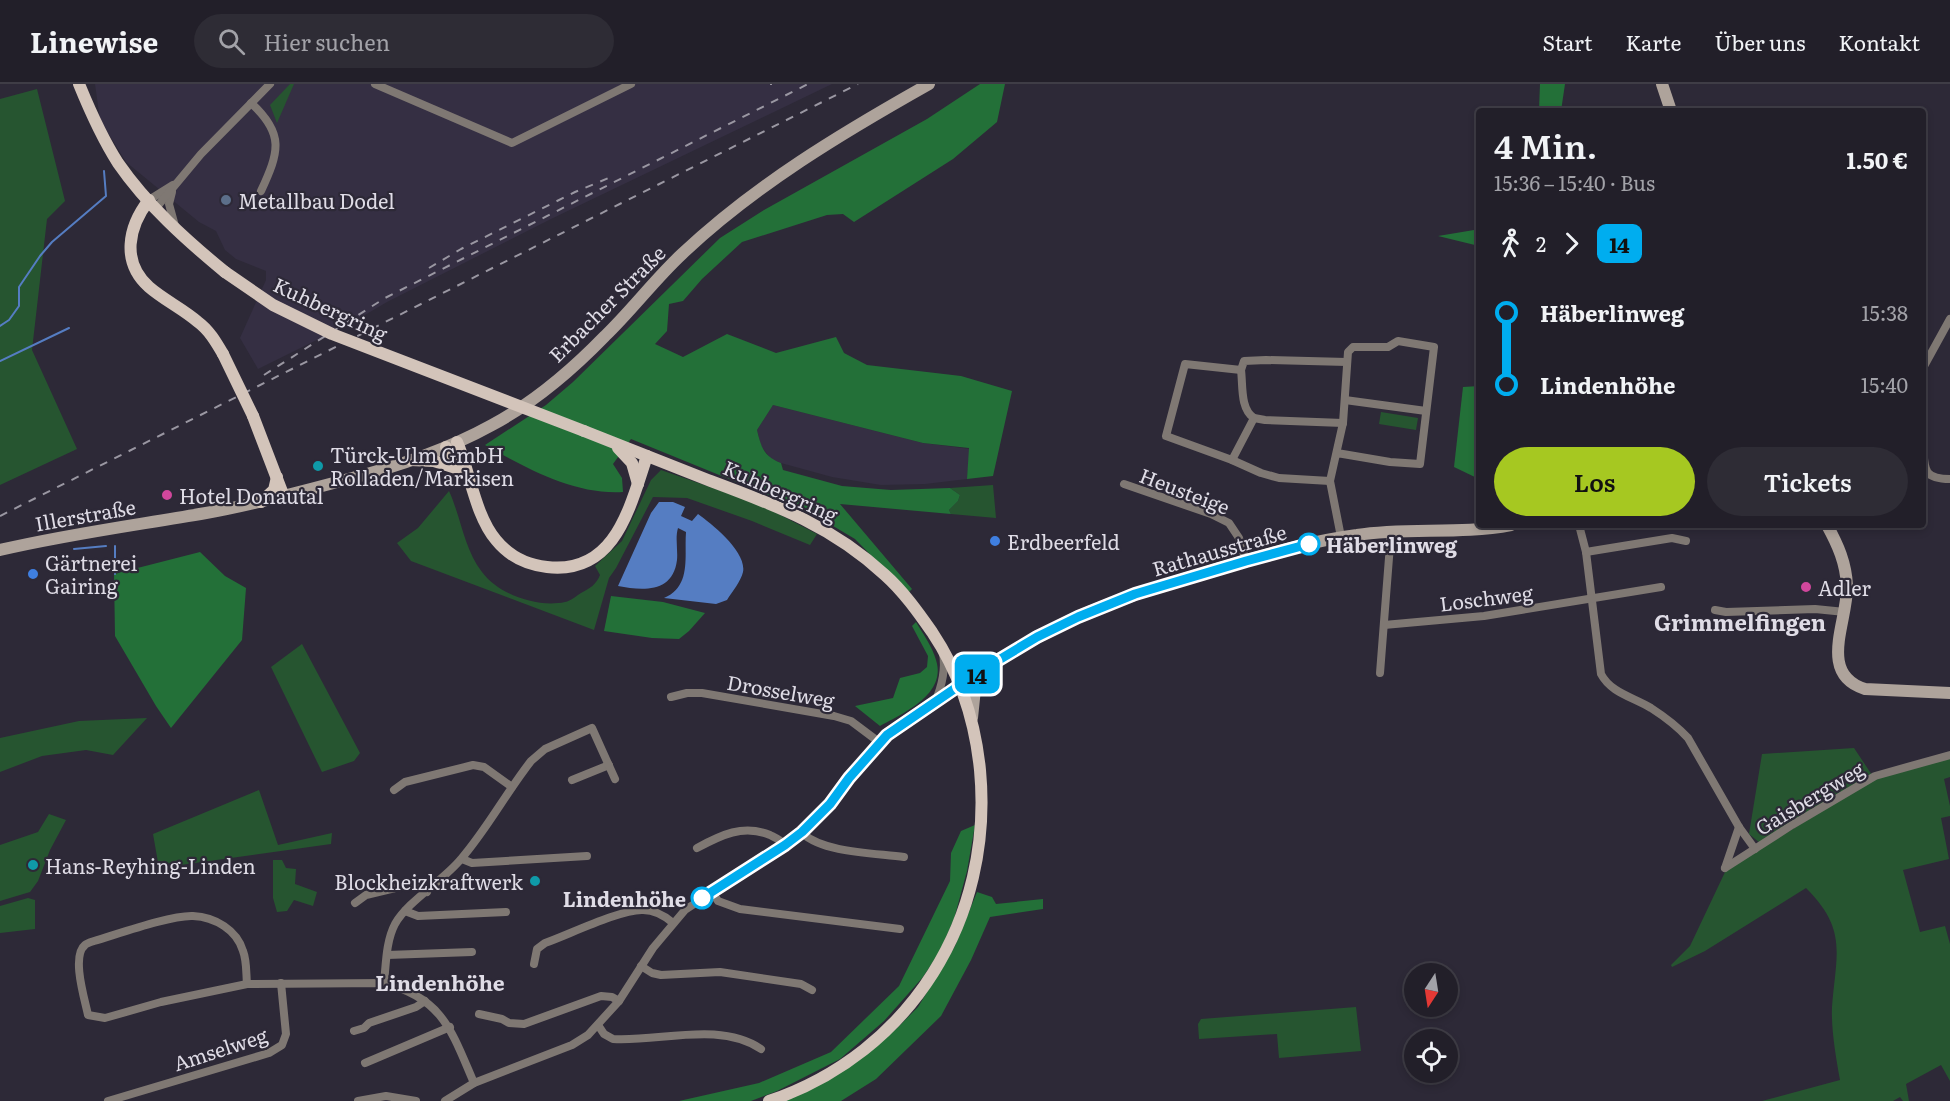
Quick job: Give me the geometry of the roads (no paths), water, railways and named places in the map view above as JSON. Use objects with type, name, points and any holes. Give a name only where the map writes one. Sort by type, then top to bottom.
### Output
[{"type":"main road","name":"Kuhbergring","points":[[79,84],[99,130],[137,188],[177,230],[225,272],[273,305],[384,356],[778,507],[838,537],[887,577],[918,611],[942,647],[960,685],[972,719],[981,780],[981,832],[971,888],[962,918],[948,948],[926,984],[888,1029],[842,1065],[816,1080],[769,1101]]},
{"type":"main road","name":"Erbacher Straße","points":[[284,497],[411,460],[451,445],[500,421],[573,367],[606,336],[680,255],[714,225],[836,137],[929,84]]},
{"type":"main road","points":[[1662,84],[1670,108]]},
{"type":"main road","points":[[136,224],[140,200],[137,188]]},
{"type":"main road","points":[[153,204],[143,209],[131,232],[132,259],[139,275],[150,288],[199,322],[213,337],[253,416],[284,497]]},
{"type":"main road","points":[[607,440],[629,459],[635,470],[638,485]]},
{"type":"main road","points":[[451,445],[459,469],[470,482]]},
{"type":"main road","points":[[451,445],[495,539],[513,556],[535,566],[558,568],[582,564],[603,552],[618,534],[630,510],[647,456]]},
{"type":"main road","points":[[411,460],[434,461],[459,469]]},
{"type":"main road","points":[[261,502],[274,490],[277,476]]},
{"type":"main road","name":"Illerstraße","points":[[0,550],[284,497]]},
{"type":"main road","name":"Rathausstraße","points":[[960,685],[1037,637],[1105,606],[1154,588],[1246,561],[1341,537],[1391,532],[1491,528]]},
{"type":"main road","points":[[1829,528],[1844,558],[1847,587],[1838,657],[1840,669],[1846,680],[1852,685],[1865,689],[1950,693]]},
{"type":"main road","points":[[972,719],[973,696],[982,670]]},
{"type":"street","points":[[153,204],[176,183],[270,84]]},
{"type":"street","points":[[375,84],[512,143],[631,84]]},
{"type":"street","points":[[251,103],[265,116],[275,138],[274,162],[261,191]]},
{"type":"street","points":[[176,183],[169,204],[172,220],[177,230]]},
{"type":"street","points":[[1926,363],[1950,319]]},
{"type":"street","points":[[1337,453],[1381,461],[1420,464],[1434,347],[1398,341],[1388,347],[1353,347],[1348,352],[1343,423],[1330,481],[1341,537]]},
{"type":"street","points":[[1343,423],[1254,418],[1248,414],[1245,406],[1241,370],[1244,361],[1347,362]]},
{"type":"street","points":[[1241,370],[1185,364],[1166,436],[1279,478],[1330,481]]},
{"type":"street","points":[[1346,400],[1426,411]]},
{"type":"street","points":[[1232,460],[1254,418]]},
{"type":"street","points":[[1926,470],[1933,477],[1950,479]]},
{"type":"street","name":"Heusteige","points":[[1124,484],[1211,514],[1230,523],[1239,538],[1246,561]]},
{"type":"street","points":[[1580,528],[1593,599],[1601,674],[1606,684],[1611,689],[1651,708],[1688,738],[1739,827],[1755,849]]},
{"type":"street","points":[[1380,673],[1391,532]]},
{"type":"street","points":[[1586,552],[1672,538],[1686,541]]},
{"type":"street","name":"Loschweg","points":[[1384,625],[1484,616],[1661,587]]},
{"type":"street","points":[[1715,610],[1726,612],[1815,609],[1845,612]]},
{"type":"street","points":[[935,702],[944,675],[942,647]]},
{"type":"street","points":[[445,1101],[474,1083],[572,1045],[598,1025],[619,1001],[673,922],[692,905],[802,832],[830,804],[879,742],[960,685]]},
{"type":"street","name":"Drosselweg","points":[[671,697],[687,693],[702,693],[834,716],[851,721],[879,742]]},
{"type":"street","points":[[384,983],[392,930],[405,911],[462,859],[512,787],[531,762],[545,749],[592,728],[615,779]]},
{"type":"street","name":"Gaisbergweg","points":[[1739,827],[1725,868],[1875,776],[1950,755]]},
{"type":"street","points":[[394,790],[405,782],[473,765],[484,767],[512,787]]},
{"type":"street","points":[[572,780],[609,765]]},
{"type":"street","points":[[697,848],[743,829],[758,830],[782,841],[785,845]]},
{"type":"street","points":[[802,832],[810,840],[825,846],[904,857]]},
{"type":"street","points":[[462,859],[472,863],[571,861],[587,856]]},
{"type":"street","points":[[355,903],[366,894],[412,884],[419,885],[427,892]]},
{"type":"street","points":[[712,892],[718,900],[740,909],[900,929]]},
{"type":"street","points":[[534,964],[537,949],[545,943],[619,915],[644,910],[652,911],[673,922]]},
{"type":"street","points":[[405,911],[418,916],[492,916],[506,912]]},
{"type":"street","points":[[247,984],[244,953],[238,940],[223,925],[204,917],[191,916],[168,920],[94,941],[85,945],[80,951],[81,983],[88,1015],[92,1017],[105,1018],[160,1002],[247,984],[384,983],[411,991],[425,1001],[450,1027],[474,1083]]},
{"type":"street","points":[[387,955],[468,955]]},
{"type":"street","points":[[641,966],[652,974],[720,972],[801,984],[813,990]]},
{"type":"street","name":"Amselweg","points":[[108,1101],[269,1053],[282,1046],[286,1034],[281,983]]},
{"type":"street","points":[[479,1014],[502,1019],[509,1023],[524,1024],[601,996],[612,997],[619,1001]]},
{"type":"street","points":[[354,1031],[364,1028],[369,1023],[416,1007],[425,1001]]},
{"type":"street","points":[[598,1025],[604,1034],[613,1039],[704,1034],[748,1040],[761,1049]]},
{"type":"street","points":[[365,1063],[450,1027]]},
{"type":"street","points":[[358,1101],[386,1096],[416,1101]]},
{"type":"water","points":[[659,502],[673,502],[685,507],[681,516],[692,521],[698,514],[734,547],[743,564],[743,572],[727,600],[716,604],[664,598],[679,586],[685,570],[686,532],[678,528],[677,560],[670,579],[647,589],[618,586],[651,513]]},
{"type":"waterway","points":[[0,326],[9,320],[19,306],[19,287],[40,256],[52,242],[106,196],[104,171]]},
{"type":"waterway","points":[[0,361],[69,328]]},
{"type":"waterway","points":[[74,549],[106,546]]},
{"type":"waterway","points":[[115,546],[115,574]]},
{"type":"railway","points":[[264,375],[385,298],[808,84]]},
{"type":"railway","points":[[0,516],[858,84]]},
{"type":"railway","points":[[429,268],[461,249],[575,192],[611,177]]},
{"type":"place","name":"Metallbau Dodel","points":[[226,200]]},
{"type":"place","name":"Türck-Ulm GmbH Rolladen/Markisen","points":[[318,466]]},
{"type":"place","name":"Hotel Donautal","points":[[167,495]]},
{"type":"place","name":"Erdbeerfeld","points":[[995,541]]},
{"type":"place","name":"Häberlinweg","points":[[1309,544]]},
{"type":"place","name":"Gärtnerei Gairing","points":[[33,574]]},
{"type":"place","name":"Adler","points":[[1806,587]]},
{"type":"place","name":"Hans-Reyhing-Linden","points":[[33,865]]},
{"type":"place","name":"Blockheizkraftwerk","points":[[535,881]]},
{"type":"place","name":"Lindenhöhe","points":[[702,898]]},
{"type":"district","name":"Grimmelfingen","points":[[1740,621]]},
{"type":"district","name":"Lindenhöhe","points":[[440,981]]}]
